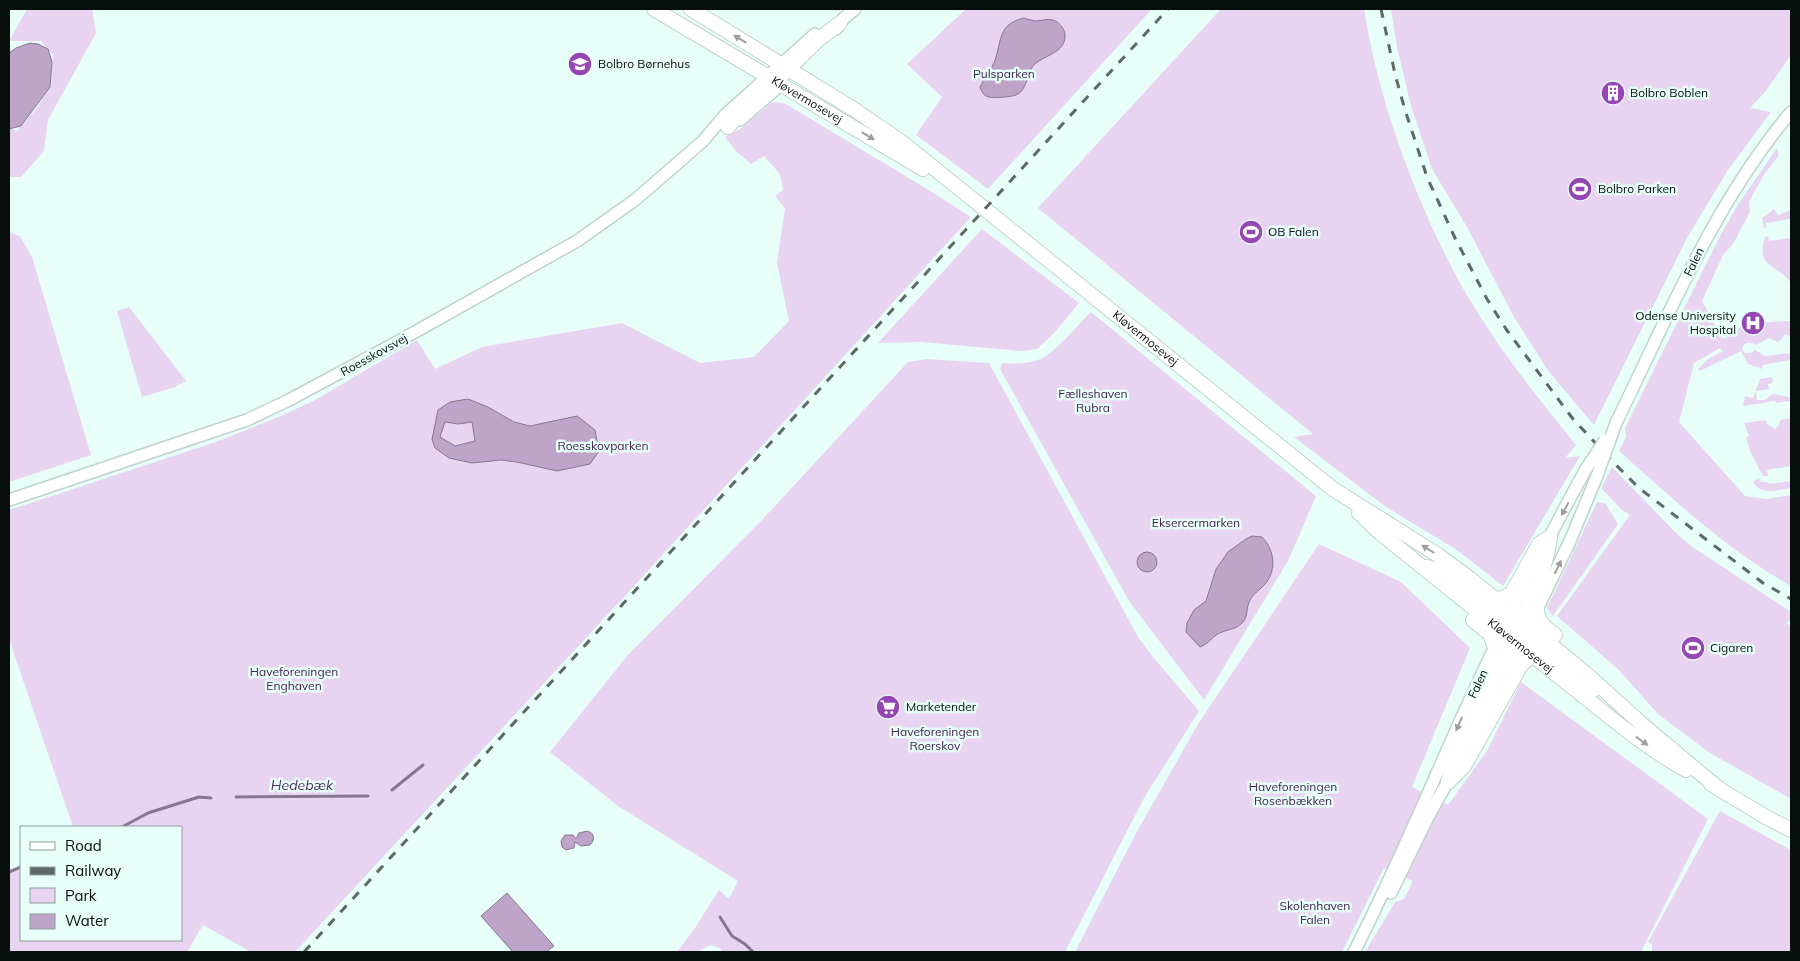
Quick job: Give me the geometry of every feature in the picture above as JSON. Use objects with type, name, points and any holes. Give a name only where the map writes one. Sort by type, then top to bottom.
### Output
[{"type":"main road","name":"Kløvermosevej","points":[[654,9],[781,75],[839,110],[868,119],[899,140],[1333,489],[1379,532],[1419,564],[1584,672],[1644,726],[1718,788]]},
{"type":"main road","name":"Kløvermosevej","points":[[691,9],[781,75],[959,188]]},
{"type":"main road","points":[[728,127],[743,109],[818,40],[840,23]]},
{"type":"main road","name":"Kløvermosevej","points":[[1333,489],[1438,555],[1495,599],[1534,657],[1624,728],[1669,760],[1791,830]]},
{"type":"main road","points":[[1495,599],[1503,598],[1512,592],[1539,544],[1550,537]]},
{"type":"main road","points":[[1448,782],[1456,755],[1529,605],[1547,559],[1550,537]]},
{"type":"main road","points":[[1419,564],[1429,583],[1490,634],[1495,648]]},
{"type":"main road","points":[[1537,610],[1537,615],[1542,624],[1628,700],[1644,726]]},
{"type":"main road","points":[[1448,782],[1464,766],[1521,665],[1534,657]]},
{"type":"street","points":[[840,23],[855,9]]},
{"type":"street","name":"Roesskovsvej","points":[[9,500],[246,420],[289,400],[399,342],[577,241],[635,200],[703,141],[725,115],[781,75]]},
{"type":"street","name":"Falen","points":[[1354,952],[1421,814],[1495,648],[1537,610],[1578,524],[1616,424],[1713,224],[1768,141],[1791,112]]},
{"type":"street","name":"Roesskovsvej","points":[[703,141],[728,127]]},
{"type":"street","name":"Falen","points":[[1550,537],[1586,469],[1616,424]]},
{"type":"street","points":[[1360,952],[1428,817],[1448,782]]},
{"type":"green space","points":[[27,9],[92,9],[96,33],[48,120],[44,151],[21,177],[9,177],[9,128],[17,131],[37,108],[51,85],[53,55],[41,41],[9,41]]},
{"type":"green space","name":"Pulsparken","points":[[966,9],[1152,9],[988,189],[916,135],[942,97],[907,64]]},
{"type":"green space","name":"OB Falen","points":[[1221,9],[1364,9],[1375,65],[1390,119],[1431,225],[1456,276],[1485,324],[1522,377],[1576,445],[1565,458],[1580,456],[1503,586],[1457,550],[1386,507],[1294,437],[1313,434],[1038,208]]},
{"type":"green space","name":"Bolbro Parken","points":[[1391,9],[1791,9],[1791,55],[1765,92],[1750,108],[1771,112],[1728,170],[1688,236],[1594,425],[1549,372],[1514,317],[1467,227],[1432,169],[1411,106],[1397,47]]},
{"type":"green space","name":"Haveforeningen Enghaven","points":[[774,102],[786,104],[971,217],[635,585],[295,952],[251,952],[203,925],[187,952],[9,952],[9,873],[20,870],[20,941],[182,941],[182,826],[73,826],[9,639],[9,510],[216,442],[283,415],[315,400],[417,340],[435,369],[482,347],[622,323],[700,363],[754,357],[789,321],[777,262],[785,208],[775,196],[783,190],[780,174],[764,156],[751,164],[736,151],[725,137],[740,129]]},
{"type":"green space","points":[[1777,148],[1779,155],[1763,176],[1749,202],[1750,212],[1733,244],[1723,255],[1702,301],[1723,339],[1735,330],[1747,326],[1791,321],[1791,336],[1785,334],[1778,342],[1769,338],[1756,345],[1748,343],[1742,349],[1745,353],[1751,353],[1755,350],[1765,356],[1791,353],[1791,360],[1762,365],[1763,369],[1748,364],[1741,351],[1700,371],[1698,369],[1707,360],[1723,351],[1720,348],[1694,363],[1679,422],[1745,496],[1766,499],[1791,495],[1791,586],[1767,572],[1723,540],[1619,451],[1626,437],[1625,428],[1719,238],[1737,206]]},
{"type":"green space","points":[[1774,209],[1778,215],[1791,210],[1791,219],[1766,223],[1766,228],[1764,228],[1762,218]]},
{"type":"green space","points":[[982,229],[1079,303],[1056,331],[1037,349],[1022,351],[921,342],[878,343]]},
{"type":"green space","points":[[9,232],[20,236],[32,257],[91,455],[9,482]]},
{"type":"green space","points":[[1768,236],[1769,241],[1791,238],[1791,283],[1765,260],[1763,247],[1765,237]]},
{"type":"green space","points":[[129,307],[186,381],[175,387],[142,397],[117,311]]},
{"type":"green space","name":"Eksercermarken","points":[[1091,312],[1316,496],[1289,559],[1204,700],[1129,601],[1000,369],[1002,363],[1026,363],[1038,360],[1049,354]]},
{"type":"green space","name":"Haveforeningen Roerskov","points":[[927,359],[989,363],[1138,637],[1199,711],[1144,798],[1065,952],[722,952],[721,949],[711,945],[697,952],[677,952],[719,890],[729,899],[738,881],[618,806],[550,752],[627,656],[762,520],[908,362]]},
{"type":"green space","points":[[1772,377],[1773,383],[1768,384],[1769,389],[1756,391],[1757,400],[1764,400],[1773,394],[1789,397],[1790,401],[1776,403],[1775,401],[1743,406],[1745,396],[1753,398],[1760,379]]},
{"type":"green space","points":[[1791,418],[1791,466],[1767,470],[1768,476],[1763,476],[1751,453],[1746,438],[1749,435],[1744,423],[1766,420],[1767,424],[1775,429],[1779,425],[1780,420]]},
{"type":"green space","name":"Cigaren","points":[[1612,467],[1691,546],[1791,612],[1791,620],[1786,623],[1791,626],[1791,799],[1710,753],[1658,714],[1619,670],[1557,616],[1630,515],[1622,510],[1601,488]]},
{"type":"green space","points":[[1759,478],[1761,482],[1768,482],[1769,484],[1791,481],[1791,488],[1765,491],[1753,482]]},
{"type":"green space","points":[[1597,502],[1605,503],[1618,524],[1553,616],[1547,608]]},
{"type":"green space","name":"Haveforeningen Rosenbækken","points":[[1319,544],[1401,582],[1470,648],[1412,787],[1448,805],[1487,751],[1521,682],[1708,819],[1641,952],[1365,952],[1395,902],[1404,899],[1413,881],[1384,868],[1342,952],[1075,952],[1134,837],[1198,724]]},
{"type":"green space","points":[[1720,811],[1791,850],[1791,952],[1652,952],[1652,944],[1648,942]]},
{"type":"water","points":[[1024,18],[1035,21],[1049,19],[1057,22],[1065,35],[1062,46],[1033,66],[1022,91],[1018,94],[1001,97],[986,96],[980,87],[994,63],[1002,35],[1009,25]]},
{"type":"water","points":[[30,43],[38,44],[48,49],[52,62],[50,87],[21,126],[9,129],[9,53],[16,48]]},
{"type":"water","points":[[468,399],[488,407],[514,422],[530,426],[577,416],[595,430],[599,451],[590,464],[557,471],[501,460],[472,463],[449,458],[435,448],[432,439],[438,410],[450,402]],"holes":[[[445,422],[458,424],[472,422],[475,441],[455,446],[440,437]]]},
{"type":"water","points":[[1252,536],[1262,537],[1269,547],[1273,559],[1272,572],[1266,583],[1251,598],[1245,620],[1236,627],[1219,633],[1200,647],[1186,632],[1187,623],[1194,610],[1206,601],[1216,569],[1228,552]]},
{"type":"water","points":[[1147,552],[1154,555],[1157,562],[1154,569],[1147,572],[1140,569],[1137,562],[1140,555]]},
{"type":"water","points":[[587,831],[592,833],[593,837],[590,845],[581,846],[575,842],[574,848],[566,850],[562,847],[561,841],[565,835],[573,835],[576,839],[579,833]]},
{"type":"water","points":[[507,893],[554,946],[546,952],[513,952],[481,916]]},
{"type":"waterway","name":"Hedebæk","points":[[392,790],[423,765]]},
{"type":"waterway","name":"Hedebæk","points":[[236,797],[368,796]]},
{"type":"waterway","name":"Hedebæk","points":[[124,826],[148,813],[199,797],[211,798]]},
{"type":"waterway","name":"Hedebæk","points":[[9,872],[20,867]]},
{"type":"waterway","name":"Hedebæk","points":[[720,917],[732,936],[745,944],[753,952]]},
{"type":"railway","points":[[304,952],[1168,9]]},
{"type":"railway","points":[[1381,9],[1395,74],[1427,177],[1455,238],[1487,299],[1506,329],[1573,419],[1639,488],[1763,583],[1791,599]]},
{"type":"place","name":"Bolbro Børnehus","points":[[580,64]]},
{"type":"place","name":"Bolbro Boblen","points":[[1613,93]]},
{"type":"place","name":"Bolbro Parken","points":[[1580,189]]},
{"type":"place","name":"OB Falen","points":[[1251,232]]},
{"type":"place","name":"Odense University Hospital","points":[[1753,323]]},
{"type":"place","name":"Cigaren","points":[[1693,648]]},
{"type":"place","name":"Marketender","points":[[888,707]]},
{"type":"park label","name":"Fælleshaven Rubra","points":[[1093,401]]},
{"type":"park label","name":"Roesskovparken","points":[[603,446]]},
{"type":"park label","name":"Skolenhaven Falen","points":[[1315,913]]}]
